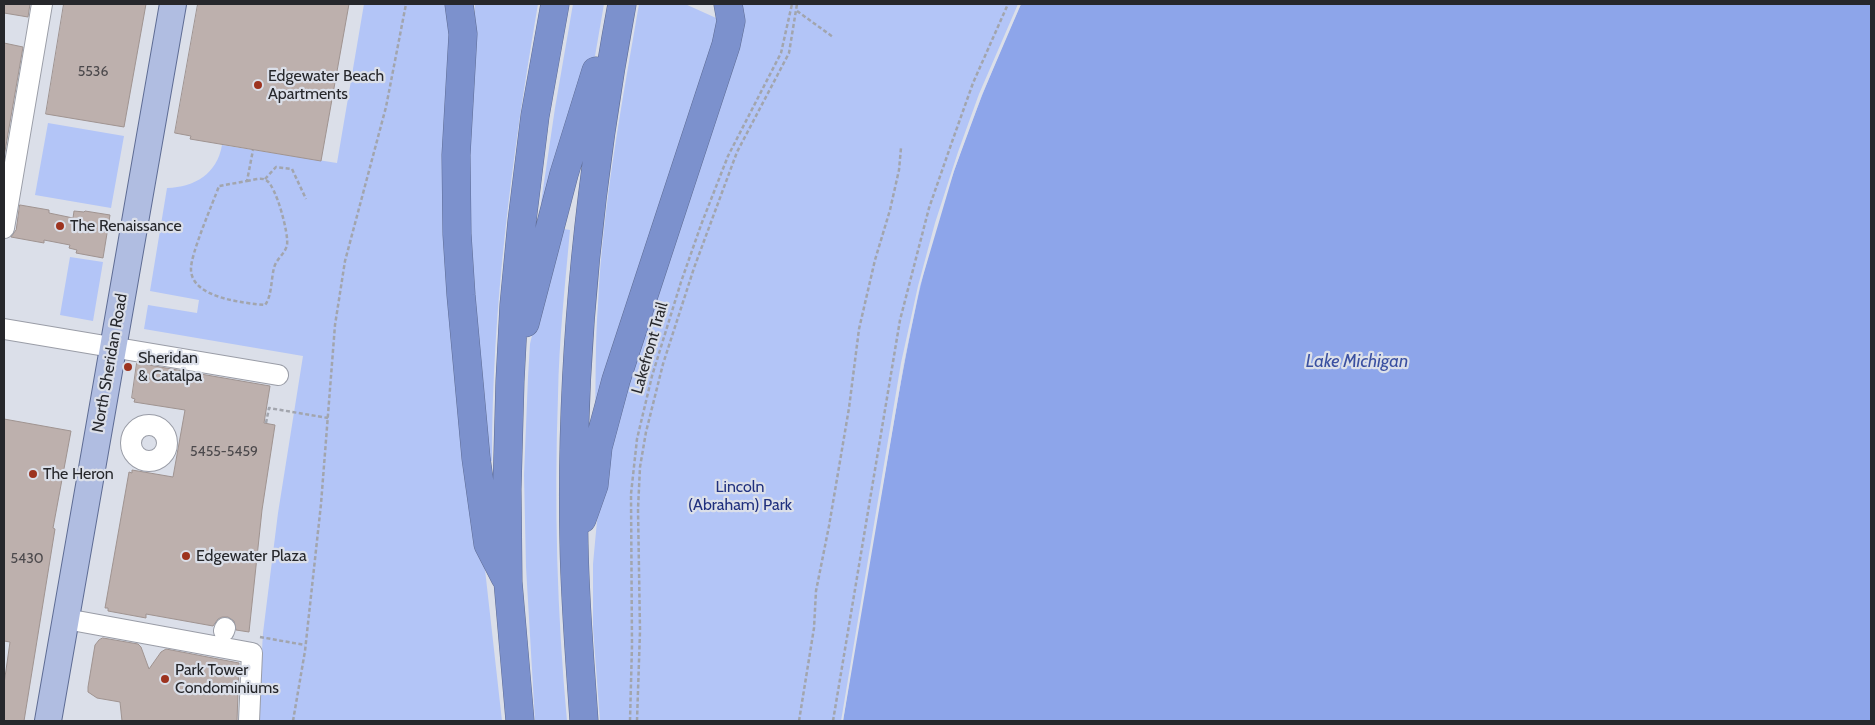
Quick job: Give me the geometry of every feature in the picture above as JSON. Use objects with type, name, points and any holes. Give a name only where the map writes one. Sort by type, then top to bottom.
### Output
[{"type":"highway","points":[[459,4],[463,45],[456,155],[461,295],[476,458],[488,544],[508,582]]},
{"type":"highway","points":[[520,721],[508,582],[507,489],[510,381],[514,305],[522,221],[535,116],[555,4]]},
{"type":"highway","points":[[510,381],[564,174],[596,72],[609,4]]},
{"type":"highway","points":[[584,721],[574,544],[575,410],[587,232],[607,83],[622,4]]},
{"type":"highway","points":[[574,544],[594,485],[598,447],[616,380],[726,45],[731,21],[728,4]]},
{"type":"main road","name":"North Sheridan Road","points":[[48,721],[173,4]]},
{"type":"street","points":[[4,228],[42,4]]},
{"type":"street","points":[[4,329],[278,374]]},
{"type":"street","points":[[98,431],[131,437]]},
{"type":"street","points":[[66,619],[252,653],[249,721]]},
{"type":"path","points":[[293,721],[305,645],[321,504],[335,326],[345,261],[386,107],[406,4]]},
{"type":"path","name":"Lakefront Trail","points":[[630,721],[632,645],[631,494],[637,439],[652,376],[701,225],[728,156],[781,53],[792,4]]},
{"type":"path","name":"Lakefront Trail","points":[[637,721],[640,631],[639,493],[640,467],[646,432],[665,356],[707,231],[737,152],[789,53],[797,4]]},
{"type":"path","points":[[833,721],[900,320],[929,208],[974,83],[1008,4]]},
{"type":"path","points":[[797,11],[833,37]]},
{"type":"path","points":[[799,721],[814,628],[816,591],[849,408],[860,329],[875,260],[892,201],[899,170],[901,148]]},
{"type":"path","points":[[247,181],[253,150]]},
{"type":"path","points":[[265,179],[276,167],[292,169],[306,199]]},
{"type":"path","points":[[265,179],[270,182],[288,237],[287,246],[274,267],[265,305],[223,297],[205,291],[194,280],[191,270],[194,255],[219,186],[247,181],[265,179]]},
{"type":"path","points":[[266,423],[269,408],[328,418]]},
{"type":"path","points":[[260,637],[305,645]]},
{"type":"green space","points":[[364,4],[451,4],[457,320],[502,721],[258,721],[263,633],[278,513],[303,356],[144,329],[148,305],[197,313],[199,300],[150,291],[167,188],[187,185],[203,177],[215,164],[222,145],[337,163]]},
{"type":"green space","points":[[475,4],[538,4],[505,231],[496,346],[492,461],[489,461],[467,244],[468,122]]},
{"type":"green space","points":[[573,4],[604,4],[595,56],[551,204],[541,203],[555,108]]},
{"type":"green space","points":[[639,4],[685,4],[725,22],[595,421],[597,319],[604,228],[614,153]]},
{"type":"green space","name":"Lincoln (Abraham) Park","points":[[740,4],[1021,4],[960,153],[931,245],[904,363],[843,721],[600,721],[593,628],[593,564],[597,521],[609,445]]},
{"type":"green space","points":[[48,123],[124,136],[111,208],[35,195]]},
{"type":"green space","points":[[557,228],[570,230],[562,313],[556,478],[559,599],[567,721],[535,721],[526,567],[524,475],[528,377],[530,344]]},
{"type":"green space","points":[[70,257],[103,262],[93,321],[60,315]]},
{"type":"water","name":"Lake Michigan","points":[[1021,4],[1871,4],[1871,721],[843,721],[901,383],[924,272],[960,153],[995,63]]},
{"type":"pier","points":[[1018,4],[1021,4],[982,95],[954,171],[920,286],[904,363],[843,721],[841,721],[901,363],[918,286],[935,223],[958,152],[979,94]]},
{"type":"building","points":[[4,4],[30,4],[28,17],[4,13]]},
{"type":"building","points":[[64,4],[146,4],[124,127],[46,114]]},
{"type":"building","name":"Edgewater Beach Apartments","points":[[198,4],[349,4],[321,161],[190,139],[191,136],[175,133]]},
{"type":"building","points":[[4,43],[23,47],[4,157]]},
{"type":"building","name":"The Renaissance","points":[[20,205],[49,210],[49,213],[73,218],[74,211],[110,215],[103,258],[76,253],[77,250],[69,248],[70,245],[44,240],[44,243],[11,237],[16,230]]},
{"type":"building","points":[[137,363],[270,386],[264,423],[275,425],[262,510],[249,632],[236,630],[234,621],[228,617],[218,619],[213,626],[146,614],[146,618],[108,611],[108,608],[105,608],[129,472],[132,473],[132,470],[173,477],[185,410],[134,402],[135,399],[132,398]]},
{"type":"building","points":[[4,419],[71,431],[53,528],[55,529],[24,721],[4,721],[4,684],[10,642],[4,641]]},
{"type":"building","name":"Park Tower Condominiums","points":[[103,638],[138,644],[141,647],[149,669],[161,652],[166,649],[239,663],[237,721],[122,721],[120,702],[97,698],[88,692],[95,645]]},
{"type":"place","name":"Edgewater Beach Apartments","points":[[258,85]]},
{"type":"place","name":"The Renaissance","points":[[60,226]]},
{"type":"place","name":"Sheridan & Catalpa","points":[[128,367]]},
{"type":"place","name":"The Heron","points":[[33,474]]},
{"type":"place","name":"Edgewater Plaza","points":[[186,556]]},
{"type":"place","name":"Park Tower Condominiums","points":[[165,679]]}]
